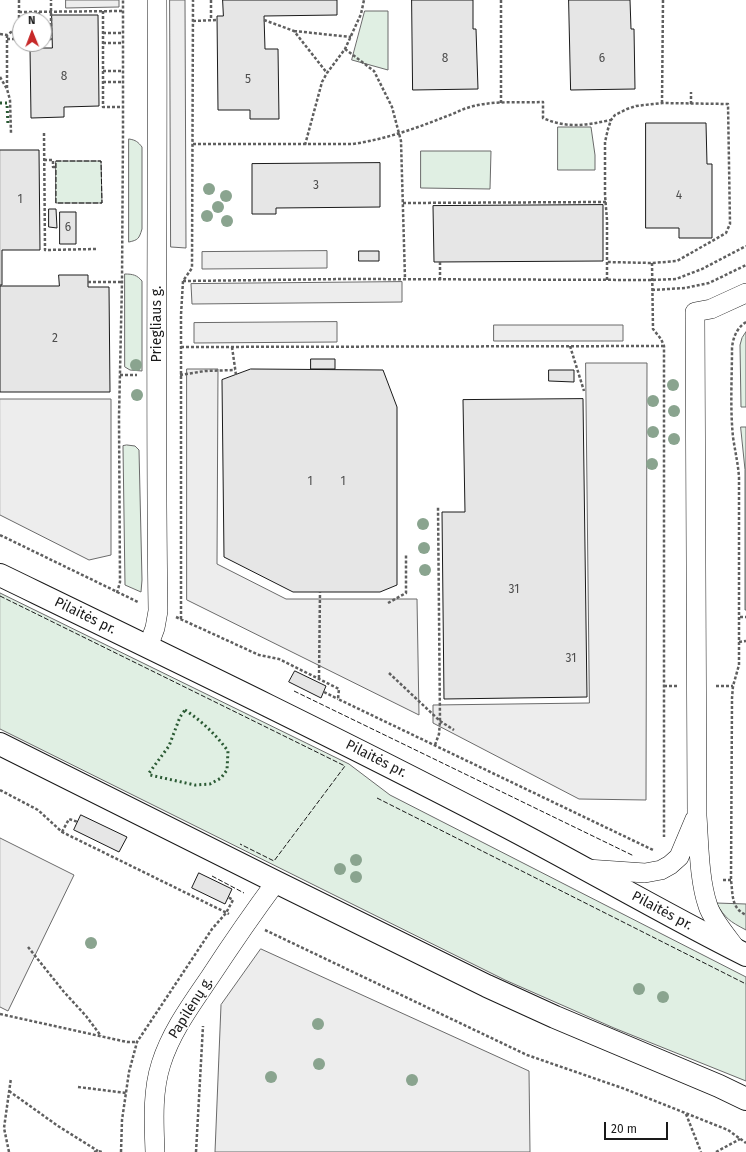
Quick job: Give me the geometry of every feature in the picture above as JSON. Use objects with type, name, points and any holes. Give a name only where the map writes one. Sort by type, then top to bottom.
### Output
[{"type":"main road","name":"Pilaitės pr.","points":[[0,575],[306,724],[490,818],[742,953]]},
{"type":"main road","points":[[0,744],[487,986],[746,1099]]},
{"type":"street","name":"Priegliaus g.","points":[[148,647],[155,628],[158,611],[156,496],[158,149],[157,0]]},
{"type":"street","points":[[742,953],[717,922],[708,907],[702,881],[696,816],[695,312],[712,309],[746,293]]},
{"type":"street","points":[[587,869],[645,873],[661,870],[670,865],[679,857],[696,816]]},
{"type":"street","name":"Papilėnų g.","points":[[155,1152],[154,1123],[156,1092],[161,1065],[170,1041],[184,1014],[246,922],[276,882]]},
{"type":"path","points":[[19,0],[19,12]]},
{"type":"path","points":[[51,0],[51,12],[123,11]]},
{"type":"path","points":[[117,593],[120,582],[119,417],[122,282],[123,0]]},
{"type":"path","points":[[182,619],[181,347],[183,281],[192,268],[193,0]]},
{"type":"path","points":[[211,0],[211,20]]},
{"type":"path","points":[[305,145],[322,82],[345,49],[362,14],[364,0]]},
{"type":"path","points":[[501,0],[501,103]]},
{"type":"path","points":[[662,103],[663,0]]},
{"type":"path","points":[[102,11],[103,107],[123,107]]},
{"type":"path","points":[[193,21],[217,20]]},
{"type":"path","points":[[264,20],[294,31],[351,37]]},
{"type":"path","points":[[294,31],[327,73]]},
{"type":"path","points":[[7,89],[7,37],[12,32]]},
{"type":"path","points":[[103,33],[123,32]]},
{"type":"path","points":[[0,34],[12,38]]},
{"type":"path","points":[[103,43],[123,43]]},
{"type":"path","points":[[345,49],[374,71],[392,107],[401,141],[405,280]]},
{"type":"path","points":[[103,71],[123,71]]},
{"type":"path","points":[[0,77],[7,89],[10,100],[11,132]]},
{"type":"path","points":[[103,82],[123,82]]},
{"type":"path","points":[[691,92],[691,104]]},
{"type":"path","points":[[193,144],[353,144],[368,142],[399,134],[467,108],[501,103],[543,102],[543,118],[560,124],[582,125],[612,120]]},
{"type":"path","points":[[607,262],[677,262],[726,233],[730,224],[728,104],[662,103],[627,108],[615,115],[608,129],[605,142],[607,280]]},
{"type":"path","points":[[44,133],[45,250],[96,249]]},
{"type":"path","points":[[44,160],[53,160],[53,167],[56,167]]},
{"type":"path","points":[[403,203],[606,202]]},
{"type":"path","points":[[183,281],[676,279],[702,269],[746,246]]},
{"type":"path","points":[[440,262],[440,280]]},
{"type":"path","points":[[652,263],[653,329],[661,339],[664,346],[664,840]]},
{"type":"path","points":[[652,290],[685,288],[709,283],[746,265]]},
{"type":"path","points":[[88,282],[122,282]]},
{"type":"path","points":[[746,322],[741,325],[732,340],[733,438],[738,461],[739,477],[740,617],[739,665],[733,686],[732,698],[731,880],[734,902],[739,912],[746,915]]},
{"type":"path","points":[[570,346],[584,391]]},
{"type":"path","points":[[181,347],[664,346]]},
{"type":"path","points":[[232,347],[236,375]]},
{"type":"path","points":[[181,375],[205,371],[235,370]]},
{"type":"path","points":[[435,745],[440,734],[438,506]]},
{"type":"path","points":[[0,535],[117,593],[158,611],[182,619],[258,655],[279,659],[319,678],[340,689],[338,699]]},
{"type":"path","points":[[388,603],[406,593],[406,554]]},
{"type":"path","points":[[319,678],[320,592]]},
{"type":"path","points":[[740,617],[746,617]]},
{"type":"path","points":[[739,642],[746,641]]},
{"type":"path","points":[[389,673],[440,721],[454,730]]},
{"type":"path","points":[[324,692],[657,852]]},
{"type":"path","points":[[0,790],[38,810],[62,832],[246,922],[527,1055],[625,1089],[728,1130],[746,1143]]},
{"type":"path","points":[[62,832],[69,819],[78,822]]},
{"type":"path","points":[[28,947],[64,992],[86,1016],[101,1037]]},
{"type":"path","points":[[0,1014],[101,1037],[127,1042],[137,1042]]},
{"type":"path","points":[[196,1152],[203,1026]]},
{"type":"path","points":[[9,1152],[4,1128],[10,1078]]},
{"type":"path","points":[[78,1087],[126,1094]]},
{"type":"path","points":[[9,1090],[58,1126],[102,1152]]},
{"type":"path","points":[[686,1114],[701,1152]]},
{"type":"path","points":[[716,1152],[741,1139]]},
{"type":"path","points":[[94,1152],[98,1151]]},
{"type":"green space","points":[[365,11],[388,11],[388,70],[352,60]]},
{"type":"green space","points":[[558,127],[591,127],[595,155],[595,170],[558,170]]},
{"type":"green space","points":[[129,139],[137,142],[142,147],[142,229],[138,238],[129,242]]},
{"type":"green space","points":[[421,151],[491,151],[490,189],[421,188]]},
{"type":"green space","points":[[56,161],[101,161],[102,203],[56,203]]},
{"type":"green space","points":[[125,274],[135,275],[142,281],[142,371],[130,370],[125,367]]},
{"type":"green space","points":[[746,332],[746,407],[741,407],[740,345]]},
{"type":"green space","points":[[741,427],[746,427],[746,610],[745,470]]},
{"type":"green space","points":[[123,446],[135,446],[139,450],[141,592],[125,585]]},
{"type":"green space","points":[[0,593],[349,764],[390,795],[746,977],[746,1081],[614,1028],[505,980],[0,729]]},
{"type":"green space","points":[[716,903],[746,904],[746,930],[728,919]]},
{"type":"shaded area","points":[[66,0],[119,0],[119,7],[66,8]]},
{"type":"shaded area","points":[[170,0],[185,0],[186,248],[171,247]]},
{"type":"shaded area","points":[[327,251],[327,268],[202,269],[202,252]]},
{"type":"shaded area","points":[[402,282],[402,302],[192,304],[191,284]]},
{"type":"shaded area","points":[[337,322],[337,342],[194,343],[194,323]]},
{"type":"shaded area","points":[[494,325],[623,325],[623,341],[494,341]]},
{"type":"shaded area","points":[[586,363],[647,363],[646,800],[579,799],[433,723],[433,705],[589,703]]},
{"type":"shaded area","points":[[187,369],[218,369],[217,564],[286,599],[417,599],[419,715],[187,600]]},
{"type":"shaded area","points":[[0,399],[111,399],[111,555],[89,560],[0,515]]},
{"type":"shaded area","points":[[0,838],[74,875],[8,1011],[0,1007]]},
{"type":"shaded area","points":[[261,949],[529,1071],[530,1152],[215,1152],[221,1005]]},
{"type":"building","points":[[223,0],[337,0],[337,15],[264,16],[265,49],[278,49],[279,119],[250,119],[250,110],[218,110],[217,16],[223,16]]},
{"type":"building","points":[[412,0],[473,0],[473,29],[476,29],[478,89],[413,90]]},
{"type":"building","points":[[569,0],[630,0],[631,29],[634,29],[635,89],[571,90]]},
{"type":"building","points":[[52,15],[98,15],[99,106],[64,107],[64,117],[31,118],[30,52],[52,52]]},
{"type":"building","points":[[646,123],[706,123],[707,164],[712,164],[712,238],[679,238],[679,228],[646,228]]},
{"type":"building","points":[[0,150],[39,150],[40,250],[2,250],[2,285],[0,285]]},
{"type":"building","points":[[380,163],[380,207],[276,208],[276,214],[252,214],[252,164]]},
{"type":"building","points":[[603,205],[603,261],[434,262],[433,206]]},
{"type":"building","points":[[49,209],[56,209],[57,228],[49,227]]},
{"type":"building","points":[[60,212],[76,212],[76,244],[60,244]]},
{"type":"building","points":[[359,251],[379,251],[379,261],[359,261]]},
{"type":"building","points":[[59,275],[88,275],[88,287],[109,287],[110,392],[0,392],[0,286],[59,286]]},
{"type":"building","points":[[311,359],[335,359],[335,369],[311,369]]},
{"type":"building","points":[[251,369],[383,370],[397,407],[397,585],[380,592],[293,592],[224,557],[222,380]]},
{"type":"building","points":[[549,370],[574,370],[574,382],[549,381]]},
{"type":"building","points":[[583,399],[587,697],[444,699],[442,512],[465,512],[463,400]]},
{"type":"building","points":[[295,671],[326,686],[321,698],[289,682]]},
{"type":"building","points":[[81,815],[127,837],[119,852],[74,830]]},
{"type":"building","points":[[199,873],[232,889],[225,904],[192,888]]},
{"type":"hedge","points":[[0,103],[7,103],[8,126]]},
{"type":"hedge","points":[[185,710],[219,739],[228,751],[227,770],[221,778],[210,784],[195,785],[150,775],[149,773],[169,746],[180,717],[185,710]]},
{"type":"fence","points":[[56,161],[101,161],[102,203],[56,203],[56,161]]},
{"type":"fence","points":[[0,596],[345,766],[274,861],[240,844]]},
{"type":"fence","points":[[294,691],[634,856]]},
{"type":"fence","points":[[377,798],[746,984]]},
{"type":"fence","points":[[212,876],[244,893]]}]
